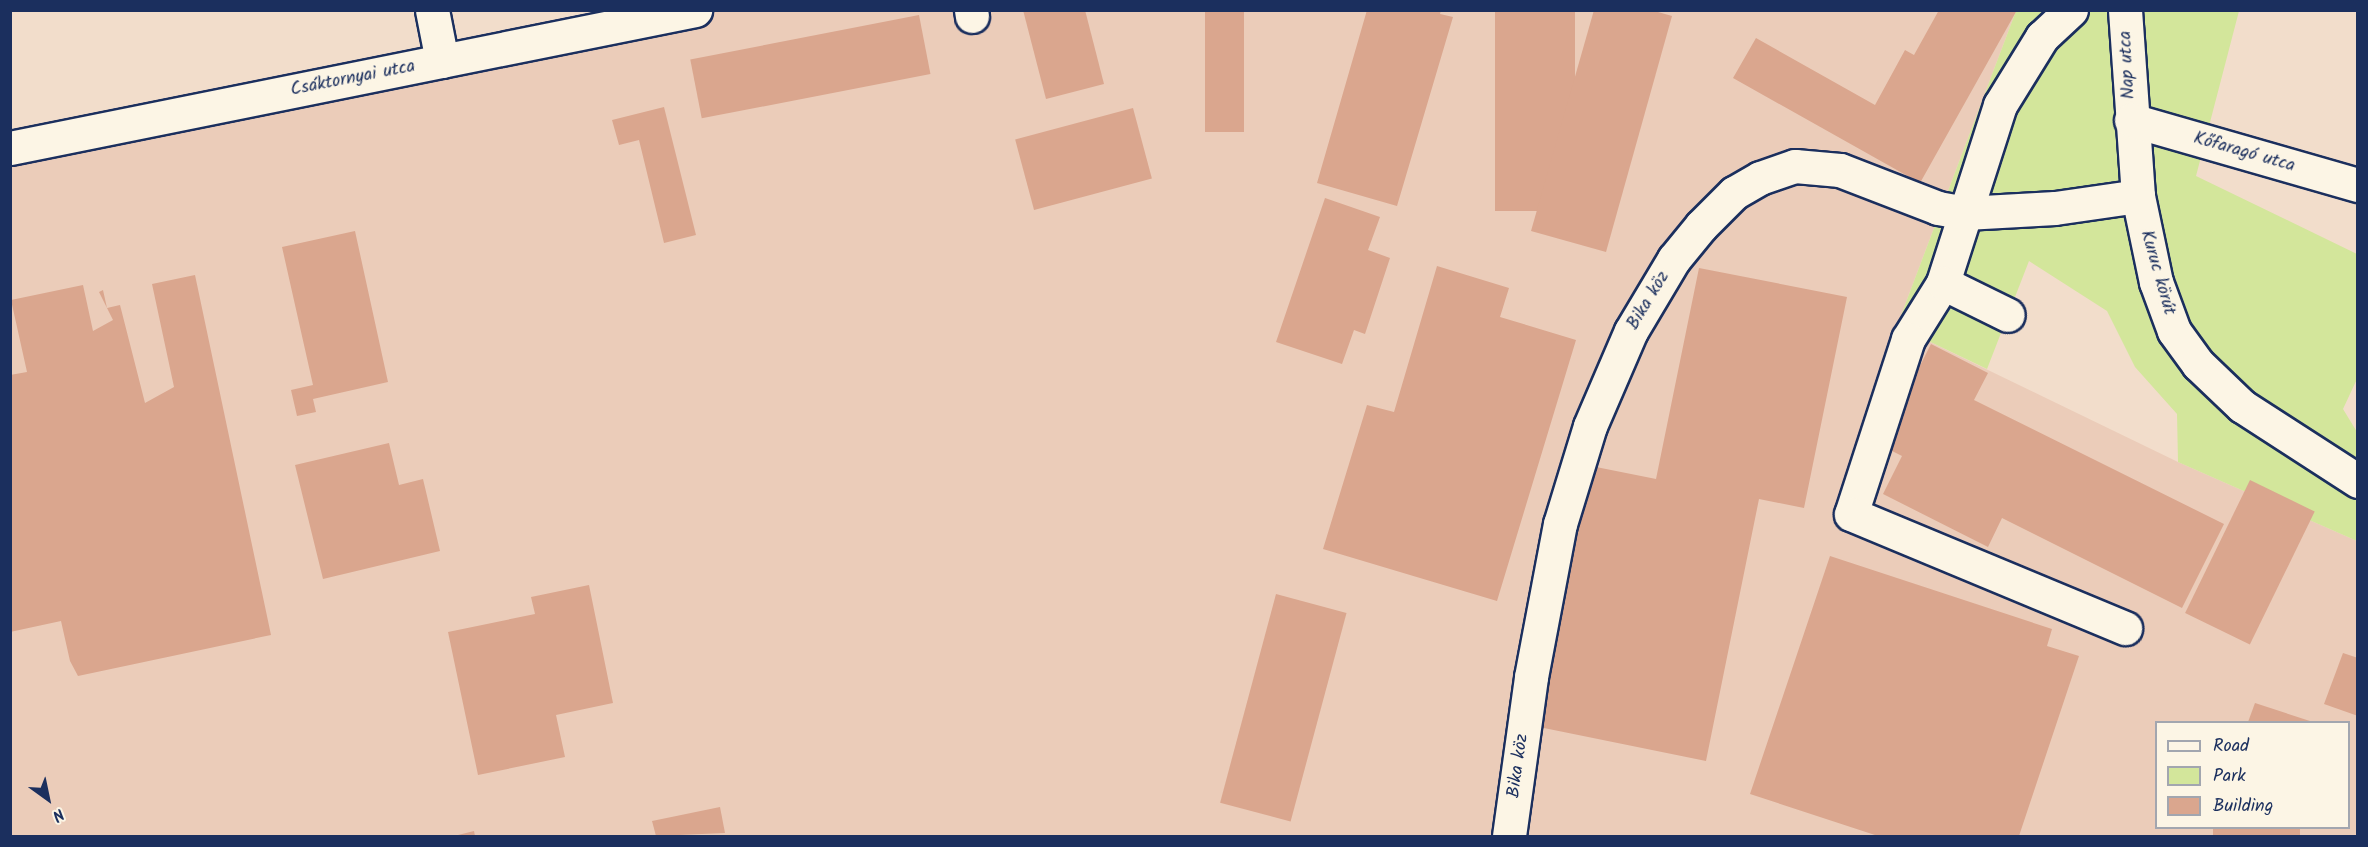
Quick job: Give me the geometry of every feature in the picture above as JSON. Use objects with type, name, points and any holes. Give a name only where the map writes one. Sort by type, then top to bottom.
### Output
[{"type":"street","points":[[432,10],[442,61]]},
{"type":"street","name":"Csáktornyai utca","points":[[10,148],[695,10]]},
{"type":"street","points":[[2071,10],[2042,37],[2000,105],[1942,283],[1908,339],[1851,514],[2125,628]]},
{"type":"street","name":"Nap utca","points":[[2125,10],[2131,120]]},
{"type":"street","name":"Kőfaragó utca","points":[[2131,120],[2358,185]]},
{"type":"street","name":"Kuruc körút","points":[[2131,120],[2138,196],[2156,282],[2174,331],[2198,364],[2242,406],[2358,481]]},
{"type":"street","name":"Bika köz","points":[[1509,837],[1531,677],[1560,524],[1590,426],[1631,331],[1674,259],[1734,193],[1760,178],[1795,166],[1840,170],[1938,208],[1965,213],[2055,208],[2138,196]]},
{"type":"street","points":[[1942,283],[2008,315]]},
{"type":"shaded area","points":[[711,11],[2016,11],[1897,326],[2178,462],[2357,541],[2357,836],[11,836],[10,150]]},
{"type":"green space","points":[[2016,11],[2239,11],[2196,176],[2357,254],[2357,379],[2343,409],[2357,432],[2357,541],[2178,462],[2177,414],[2135,367],[2107,311],[2029,261],[1987,369],[1897,326]]},
{"type":"building","points":[[1023,10],[1085,10],[1104,84],[1046,99]]},
{"type":"building","points":[[1205,10],[1244,10],[1244,132],[1205,132]]},
{"type":"building","points":[[1367,10],[1441,10],[1440,14],[1453,17],[1397,206],[1317,183]]},
{"type":"building","points":[[1495,10],[1575,10],[1575,211],[1495,211]]},
{"type":"building","points":[[1594,10],[1651,10],[1672,16],[1606,252],[1531,231]]},
{"type":"building","points":[[1939,10],[2017,10],[1920,183],[1733,78],[1756,38],[1875,105],[1905,50],[1914,55]]},
{"type":"building","points":[[919,15],[930,74],[702,118],[690,59]]},
{"type":"building","points":[[664,107],[696,235],[664,243],[639,140],[619,145],[612,120]]},
{"type":"building","points":[[1133,108],[1152,179],[1034,210],[1015,140]]},
{"type":"building","points":[[1325,198],[1380,217],[1368,250],[1390,258],[1365,334],[1354,330],[1342,364],[1276,342]]},
{"type":"building","points":[[355,231],[388,382],[313,399],[316,412],[297,416],[291,390],[313,385],[282,247]]},
{"type":"building","points":[[1437,266],[1509,288],[1500,317],[1576,340],[1497,601],[1323,549],[1367,405],[1394,412]]},
{"type":"building","points":[[1699,268],[1847,297],[1804,508],[1759,499],[1706,761],[1539,727],[1591,466],[1656,479]]},
{"type":"building","points":[[195,275],[271,635],[78,676],[70,661],[61,621],[10,632],[10,375],[27,372],[11,300],[83,285],[93,331],[113,320],[107,308],[120,305],[145,403],[174,387],[152,284]]},
{"type":"building","points":[[103,290],[107,308],[99,292]]},
{"type":"building","points":[[1931,344],[1988,373],[1974,400],[2224,524],[2182,608],[2002,518],[1988,547],[1883,494],[1902,456],[1880,445]]},
{"type":"building","points":[[389,443],[399,485],[423,479],[440,551],[323,579],[295,465]]},
{"type":"building","points":[[2250,480],[2315,512],[2250,645],[2185,613]]},
{"type":"building","points":[[1830,556],[2052,629],[2047,646],[2079,656],[2019,836],[1878,836],[1750,794]]},
{"type":"building","points":[[589,585],[613,703],[556,715],[565,757],[478,775],[448,632],[535,614],[531,597]]},
{"type":"building","points":[[1276,594],[1347,613],[1291,822],[1220,803]]},
{"type":"building","points":[[2343,653],[2358,658],[2358,716],[2324,704]]},
{"type":"building","points":[[2255,703],[2310,721],[2248,721]]},
{"type":"building","points":[[720,807],[725,833],[656,836],[652,821]]},
{"type":"building","points":[[2213,829],[2300,829],[2300,836],[2213,836]]},
{"type":"building","points":[[474,831],[475,836],[454,836]]}]
